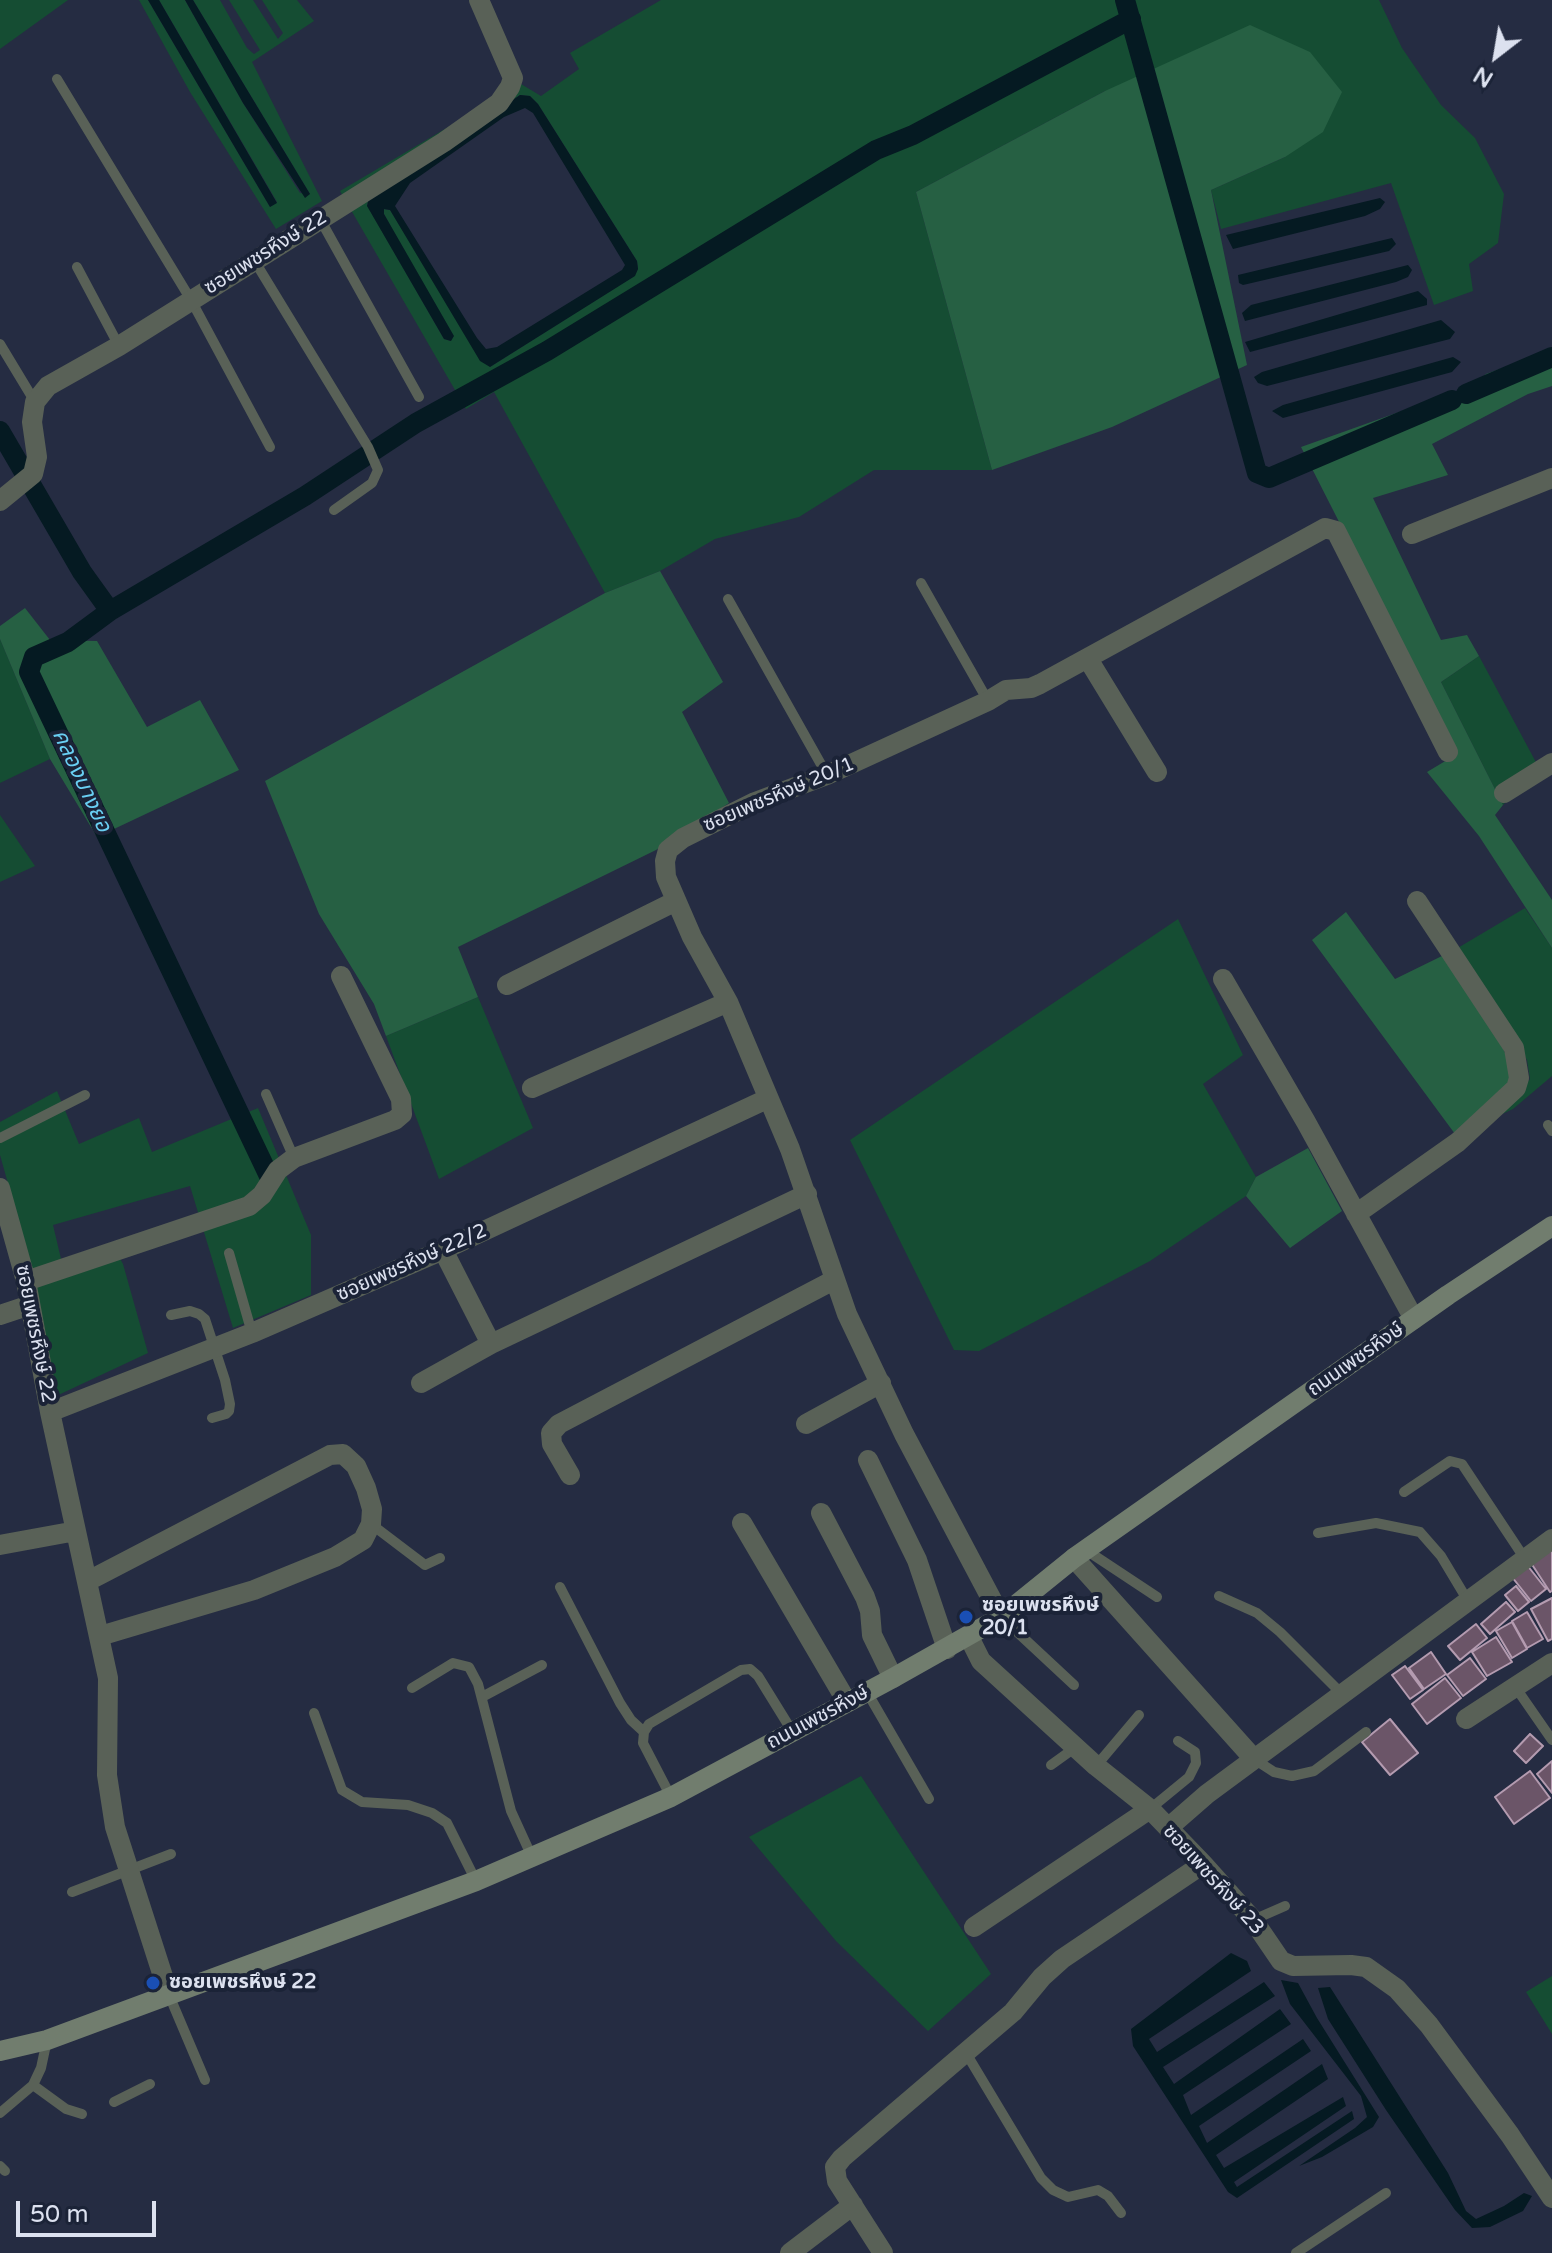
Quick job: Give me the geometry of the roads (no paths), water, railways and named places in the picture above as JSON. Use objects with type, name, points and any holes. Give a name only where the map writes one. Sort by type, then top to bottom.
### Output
[{"type":"main road","name":"ถนนเพชรหึงษ์","points":[[0,2051],[47,2040],[476,1881],[671,1797],[1001,1617],[1080,1554],[1552,1226]]},
{"type":"street","name":"ซอยเพชรหึงษ์ 22","points":[[35,402],[48,386],[119,346],[444,142],[499,103],[513,78],[479,0]]},
{"type":"street","points":[[0,501],[33,474],[37,457],[32,422],[35,402]]},
{"type":"street","points":[[1412,534],[1552,478]]},
{"type":"street","name":"ซอยเพชรหึงษ์ 20/1","points":[[1001,1617],[904,1434],[847,1314],[807,1194],[728,1002],[692,937],[666,877],[668,850],[755,802],[827,775],[1006,690],[1040,684],[1325,528],[1336,531],[1448,752]]},
{"type":"street","points":[[1088,659],[1157,772]]},
{"type":"street","points":[[1504,793],[1552,763]]},
{"type":"street","points":[[507,985],[676,901]]},
{"type":"street","points":[[1356,1214],[1458,1142],[1508,1097],[1516,1088],[1519,1078],[1514,1048],[1417,901]]},
{"type":"street","points":[[26,1281],[249,1206],[262,1195],[278,1170],[294,1158],[395,1120],[402,1114],[401,1099],[341,976]]},
{"type":"street","points":[[1223,979],[1414,1319]]},
{"type":"street","points":[[532,1088],[728,1002]]},
{"type":"street","name":"ซอยเพชรหึงษ์ 22/2","points":[[50,1412],[252,1333],[443,1250],[767,1099]]},
{"type":"street","name":"ซอยเพชรหึงษ์ 22","points":[[0,1188],[26,1281],[50,1412],[108,1678],[107,1775],[115,1827],[169,1995]]},
{"type":"street","points":[[421,1383],[491,1344],[807,1194]]},
{"type":"street","points":[[443,1250],[491,1344]]},
{"type":"street","points":[[570,1475],[552,1444],[551,1433],[559,1424],[834,1280]]},
{"type":"street","points":[[0,1315],[30,1305]]},
{"type":"street","points":[[806,1424],[881,1383]]},
{"type":"street","points":[[88,1581],[330,1455],[343,1454],[356,1466],[372,1509],[371,1524],[363,1540],[335,1557],[254,1590],[100,1636]]},
{"type":"street","points":[[868,1460],[917,1560],[947,1649]]},
{"type":"street","points":[[821,1513],[865,1597],[872,1635],[893,1678]]},
{"type":"street","points":[[742,1523],[847,1702]]},
{"type":"street","points":[[0,1545],[76,1531]]},
{"type":"street","points":[[1168,1828],[1207,1794],[1552,1539]]},
{"type":"street","points":[[1080,1554],[1254,1759]]},
{"type":"street","name":"ซอยเพชรหึงษ์ 23","points":[[969,1637],[981,1661],[1096,1766],[1150,1809],[1203,1864],[1253,1920],[1281,1961],[1293,1966],[1366,1967],[1397,1989],[1429,2025],[1552,2198]]},
{"type":"street","points":[[1466,1719],[1552,1663]]},
{"type":"street","points":[[974,1927],[1150,1809]]},
{"type":"street","points":[[883,2253],[837,2181],[835,2167],[842,2158],[1013,2012],[1042,1977],[1062,1959],[1203,1864]]},
{"type":"street","points":[[790,2253],[853,2205]]},
{"type":"lane","points":[[57,79],[191,300],[270,447]]},
{"type":"lane","points":[[320,219],[419,397]]},
{"type":"lane","points":[[254,260],[368,447],[378,470],[372,483],[334,510]]},
{"type":"lane","points":[[77,267],[119,346]]},
{"type":"lane","points":[[0,344],[35,402]]},
{"type":"lane","points":[[921,583],[988,701]]},
{"type":"lane","points":[[728,599],[827,775]]},
{"type":"lane","points":[[266,1094],[294,1158]]},
{"type":"lane","points":[[0,1138],[85,1095]]},
{"type":"lane","points":[[229,1253],[252,1333]]},
{"type":"lane","points":[[171,1315],[190,1311],[205,1319],[230,1404],[226,1414],[212,1418]]},
{"type":"lane","points":[[1404,1492],[1450,1461],[1462,1464],[1525,1559]]},
{"type":"lane","points":[[1318,1533],[1376,1523],[1420,1532],[1441,1556],[1468,1601]]},
{"type":"lane","points":[[371,1524],[425,1565],[440,1558]]},
{"type":"lane","points":[[1080,1554],[1157,1597]]},
{"type":"lane","points":[[560,1587],[620,1703],[644,1732]]},
{"type":"lane","points":[[1219,1596],[1257,1613],[1342,1694]]},
{"type":"lane","points":[[1001,1617],[1074,1685]]},
{"type":"lane","points":[[412,1688],[453,1663],[469,1667],[482,1697],[511,1811],[532,1857]]},
{"type":"lane","points":[[482,1697],[542,1665]]},
{"type":"lane","points":[[671,1797],[643,1743],[644,1732],[649,1724],[741,1670],[750,1669],[758,1676],[792,1731]]},
{"type":"lane","points":[[1516,1688],[1552,1740]]},
{"type":"lane","points":[[867,1692],[929,1799]]},
{"type":"lane","points":[[314,1713],[342,1790],[362,1802],[408,1805],[432,1813],[447,1823],[476,1881]]},
{"type":"lane","points":[[1096,1766],[1139,1715]]},
{"type":"lane","points":[[1254,1759],[1274,1772],[1292,1776],[1314,1771],[1366,1732]]},
{"type":"lane","points":[[1150,1809],[1189,1777],[1196,1763],[1195,1752],[1178,1741]]},
{"type":"lane","points":[[1051,1765],[1076,1747]]},
{"type":"lane","points":[[72,1892],[171,1854]]},
{"type":"lane","points":[[1253,1920],[1285,1906]]},
{"type":"lane","points":[[169,1995],[205,2080]]},
{"type":"lane","points":[[0,2113],[33,2085],[41,2068],[47,2040]]},
{"type":"lane","points":[[966,2053],[1041,2178],[1053,2190],[1068,2197],[1098,2190],[1108,2196],[1121,2213]]},
{"type":"lane","points":[[114,2102],[150,2084]]},
{"type":"lane","points":[[33,2085],[66,2109],[82,2114]]},
{"type":"lane","points":[[1296,2253],[1386,2193]]},
{"type":"water","points":[[148,0],[159,0],[277,203],[270,207]]},
{"type":"water","points":[[185,0],[193,0],[310,194],[305,198],[243,103]]},
{"type":"water","points":[[520,95],[530,96],[637,261],[638,269],[635,276],[490,367],[480,361],[390,210],[384,209],[384,214],[454,336],[451,341],[444,339],[367,206],[369,198]],"holes":[[[525,108],[533,113],[625,265],[622,270],[497,347],[486,349],[395,206],[410,183],[504,117]]]},
{"type":"water","points":[[1380,198],[1385,202],[1380,209],[1365,216],[1233,249],[1226,235]]},
{"type":"water","points":[[1392,238],[1396,244],[1389,251],[1243,285],[1239,283],[1238,275]]},
{"type":"water","points":[[1408,265],[1412,270],[1408,277],[1396,282],[1245,321],[1242,313],[1251,305]]},
{"type":"water","points":[[1418,291],[1427,299],[1427,305],[1250,352],[1245,342]]},
{"type":"water","points":[[1441,320],[1455,332],[1450,339],[1267,386],[1258,383],[1254,377],[1262,372]]},
{"type":"water","points":[[1453,357],[1461,362],[1452,372],[1283,418],[1272,411],[1283,405]]},
{"type":"water","points":[[1231,1953],[1247,1961],[1251,1971],[1149,2039],[1157,2052],[1264,1982],[1275,1996],[1163,2067],[1174,2084],[1280,2009],[1291,2024],[1183,2095],[1191,2115],[1303,2039],[1311,2051],[1199,2126],[1207,2143],[1322,2064],[1328,2079],[1216,2155],[1224,2168],[1343,2097],[1346,2106],[1234,2182],[1237,2187],[1352,2111],[1354,2119],[1237,2198],[1228,2192],[1133,2046],[1131,2029]]},
{"type":"water","points":[[1281,1980],[1298,1983],[1379,2117],[1373,2127],[1322,2157],[1299,2166],[1367,2117],[1361,2096],[1290,2004]]},
{"type":"water","points":[[1330,1987],[1448,2173],[1466,2211],[1476,2219],[1524,2193],[1532,2196],[1523,2211],[1490,2227],[1472,2228],[1455,2210],[1328,2019],[1318,1988]]},
{"type":"waterway","points":[[1125,0],[1257,473],[1269,478],[1452,400]]},
{"type":"waterway","points":[[269,1176],[29,672],[34,657],[68,642],[110,611],[305,496],[416,423],[547,351],[876,150],[913,135],[1131,19]]},
{"type":"waterway","points":[[1466,394],[1552,357]]},
{"type":"waterway","name":"คลองบางยอ","points":[[0,431],[82,572],[110,611]]},
{"type":"place","name":"ซอยเพชรหึงษ์ 20/1","points":[[966,1617]]},
{"type":"place","name":"ซอยเพชรหึงษ์ 22","points":[[153,1983]]}]
